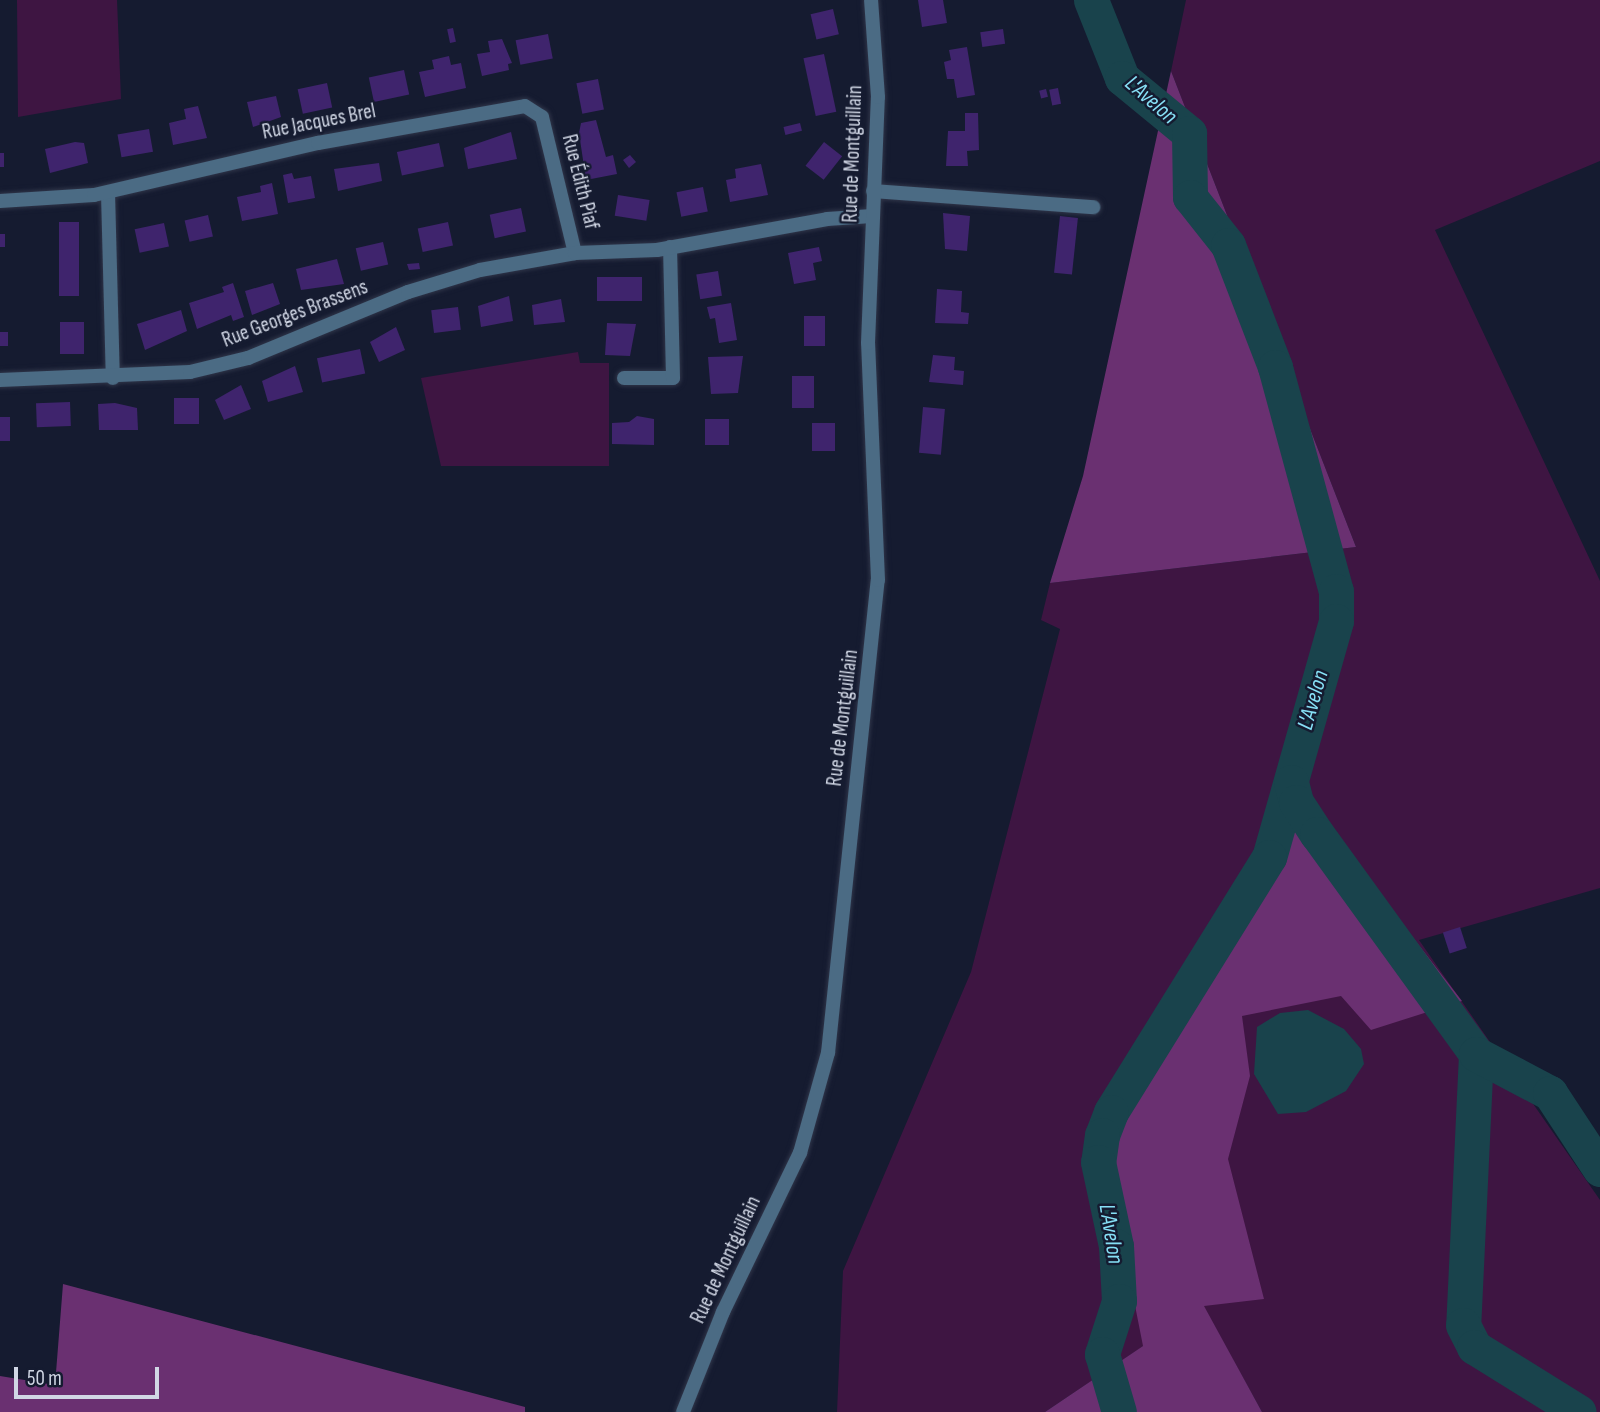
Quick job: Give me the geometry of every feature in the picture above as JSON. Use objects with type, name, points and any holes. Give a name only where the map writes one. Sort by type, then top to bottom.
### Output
[{"type":"street","name":"Rue de Montguillain","points":[[683,1412],[723,1312],[800,1153],[828,1053],[876,610],[867,343],[878,97],[871,0]]},
{"type":"street","name":"Rue Jacques Brel","points":[[0,201],[108,193],[318,143],[518,106],[539,111]]},
{"type":"street","name":"Rue Édith Piaf","points":[[539,111],[575,253],[670,247],[827,219],[872,216]]},
{"type":"street","points":[[873,191],[1093,207]]},
{"type":"street","points":[[108,193],[113,378]]},
{"type":"street","points":[[624,378],[673,378],[670,247]]},
{"type":"street","name":"Rue Georges Brassens","points":[[0,380],[180,374],[228,364],[428,285],[575,253]]},
{"type":"shaded area","points":[[17,0],[117,0],[121,99],[18,117]]},
{"type":"shaded area","points":[[1186,0],[1600,0],[1600,161],[1435,230],[1600,581],[1600,888],[1419,940],[1600,1200],[1600,1412],[1262,1412],[1203,1306],[1045,1412],[837,1412],[843,1271],[971,972],[1060,629],[1041,620],[1050,583],[1356,547],[1171,71]]},
{"type":"shaded area","points":[[1171,71],[1356,547],[1050,583],[1083,476]]},
{"type":"shaded area","points":[[578,352],[580,363],[609,363],[609,466],[441,466],[421,378]]},
{"type":"shaded area","points":[[1309,803],[1462,1001],[1371,1030],[1341,996],[1242,1016],[1250,1076],[1228,1159],[1264,1299],[1204,1306],[1262,1412],[1045,1412],[1143,1346],[1098,1118]]},
{"type":"shaded area","points":[[1308,1010],[1344,1029],[1361,1049],[1364,1064],[1346,1091],[1306,1112],[1278,1114],[1254,1074],[1257,1027],[1280,1013]]},
{"type":"shaded area","points":[[63,1284],[525,1407],[525,1412],[0,1412],[0,1376],[55,1385]]},
{"type":"building","points":[[918,0],[943,0],[947,23],[922,27]]},
{"type":"building","points":[[833,9],[839,34],[816,40],[811,14]]},
{"type":"building","points":[[453,28],[456,42],[450,43],[447,29]]},
{"type":"building","points":[[1003,29],[1005,44],[982,47],[980,32]]},
{"type":"building","points":[[548,34],[553,59],[520,65],[516,40]]},
{"type":"building","points":[[502,39],[512,63],[508,64],[509,70],[482,76],[477,54],[490,52],[488,41]]},
{"type":"building","points":[[967,47],[975,95],[957,98],[954,79],[947,79],[944,62],[951,60],[949,50]]},
{"type":"building","points":[[824,54],[836,112],[816,116],[803,58]]},
{"type":"building","points":[[449,56],[451,65],[461,63],[466,88],[425,97],[419,72],[434,69],[432,60]]},
{"type":"building","points":[[404,70],[409,94],[374,102],[369,77]]},
{"type":"building","points":[[598,79],[604,109],[582,114],[576,83]]},
{"type":"building","points":[[327,83],[332,107],[303,114],[298,89]]},
{"type":"building","points":[[1058,88],[1061,104],[1052,105],[1049,90]]},
{"type":"building","points":[[1046,89],[1048,97],[1041,98],[1039,91]]},
{"type":"building","points":[[276,96],[281,117],[253,127],[247,102]]},
{"type":"building","points":[[198,106],[207,138],[173,145],[169,123],[186,119],[184,109]]},
{"type":"building","points":[[965,113],[978,113],[979,150],[967,151],[968,166],[946,166],[948,131],[965,131]]},
{"type":"building","points":[[596,120],[606,157],[613,155],[617,174],[586,180],[579,133],[581,123]]},
{"type":"building","points":[[800,123],[802,131],[785,135],[784,127]]},
{"type":"building","points":[[149,129],[153,152],[121,157],[117,135]]},
{"type":"building","points":[[511,132],[517,159],[468,169],[464,148]]},
{"type":"building","points":[[75,142],[84,143],[88,163],[50,173],[45,149]]},
{"type":"building","points":[[824,142],[842,156],[824,180],[806,166]]},
{"type":"building","points":[[439,143],[444,166],[402,175],[397,152]]},
{"type":"building","points":[[0,153],[4,153],[4,167],[0,167]]},
{"type":"building","points":[[630,155],[636,162],[629,168],[623,160]]},
{"type":"building","points":[[379,163],[382,181],[338,191],[334,169]]},
{"type":"building","points":[[761,164],[768,195],[730,202],[726,180],[736,178],[735,169]]},
{"type":"building","points":[[292,173],[294,179],[311,176],[315,198],[288,203],[283,175]]},
{"type":"building","points":[[272,183],[278,214],[242,221],[237,197],[261,192],[260,186]]},
{"type":"building","points":[[703,187],[708,212],[681,217],[676,192]]},
{"type":"building","points":[[618,195],[650,200],[646,221],[615,216]]},
{"type":"building","points":[[521,208],[526,231],[495,238],[490,215]]},
{"type":"building","points":[[943,213],[970,216],[967,251],[945,249]]},
{"type":"building","points":[[208,215],[213,236],[190,242],[185,220]]},
{"type":"building","points":[[1060,216],[1078,218],[1072,275],[1054,273]]},
{"type":"building","points":[[59,222],[79,222],[79,296],[59,296]]},
{"type":"building","points":[[448,222],[453,245],[423,252],[418,228]]},
{"type":"building","points":[[164,223],[169,246],[140,253],[135,229]]},
{"type":"building","points":[[0,234],[5,234],[5,247],[0,247]]},
{"type":"building","points":[[383,242],[388,264],[361,271],[356,248]]},
{"type":"building","points":[[819,247],[822,261],[813,263],[816,280],[794,284],[788,253]]},
{"type":"building","points":[[337,259],[344,284],[301,290],[296,269]]},
{"type":"building","points":[[419,263],[420,269],[409,270],[407,264]]},
{"type":"building","points":[[718,271],[722,296],[700,299],[696,274]]},
{"type":"building","points":[[597,277],[642,277],[642,301],[597,301]]},
{"type":"building","points":[[233,283],[244,317],[233,321],[231,315],[197,329],[189,303],[224,292],[222,287]]},
{"type":"building","points":[[273,283],[280,304],[252,315],[245,291]]},
{"type":"building","points":[[937,289],[962,291],[961,312],[969,313],[968,324],[935,323]]},
{"type":"building","points":[[509,296],[513,321],[481,327],[478,306]]},
{"type":"building","points":[[561,299],[565,322],[534,325],[532,305]]},
{"type":"building","points":[[731,303],[737,340],[719,343],[715,318],[710,319],[707,307]]},
{"type":"building","points":[[458,307],[461,330],[434,333],[431,310]]},
{"type":"building","points":[[181,310],[187,331],[145,350],[137,324]]},
{"type":"building","points":[[804,316],[825,316],[825,346],[804,346]]},
{"type":"building","points":[[60,322],[84,322],[84,354],[60,354]]},
{"type":"building","points":[[607,323],[636,324],[630,356],[605,355]]},
{"type":"building","points":[[396,327],[405,350],[379,362],[370,342]]},
{"type":"building","points":[[0,332],[8,332],[8,346],[0,346]]},
{"type":"building","points":[[360,349],[365,373],[322,383],[317,358]]},
{"type":"building","points":[[933,355],[955,357],[954,370],[964,371],[963,385],[929,382]]},
{"type":"building","points":[[743,356],[738,393],[711,394],[708,357]]},
{"type":"building","points":[[295,366],[303,392],[268,402],[262,381]]},
{"type":"building","points":[[792,376],[814,376],[814,408],[792,408]]},
{"type":"building","points":[[241,385],[251,409],[224,420],[215,400]]},
{"type":"building","points":[[174,398],[199,398],[199,424],[174,424]]},
{"type":"building","points":[[70,402],[71,426],[37,427],[36,403]]},
{"type":"building","points":[[115,403],[137,408],[138,430],[99,430],[98,404]]},
{"type":"building","points":[[923,407],[945,409],[941,455],[919,453]]},
{"type":"building","points":[[637,416],[654,419],[654,445],[612,444],[612,423],[629,422]]},
{"type":"building","points":[[0,417],[10,417],[10,441],[0,441]]},
{"type":"building","points":[[705,419],[729,419],[729,445],[705,445]]},
{"type":"building","points":[[812,423],[835,423],[835,451],[812,451]]},
{"type":"building","points":[[1460,927],[1467,948],[1450,953],[1443,933]]},
{"type":"waterway","name":"L'Avelon","points":[[1091,0],[1122,78],[1189,133],[1190,197],[1228,245],[1275,367],[1336,591],[1336,621],[1269,857],[1111,1112],[1102,1135],[1098,1162],[1116,1246],[1119,1301],[1102,1354],[1119,1412]]},
{"type":"waterway","points":[[1291,782],[1296,802],[1317,834],[1476,1054],[1463,1325],[1474,1347],[1579,1412]]},
{"type":"waterway","points":[[1476,1054],[1550,1093],[1600,1169]]}]
